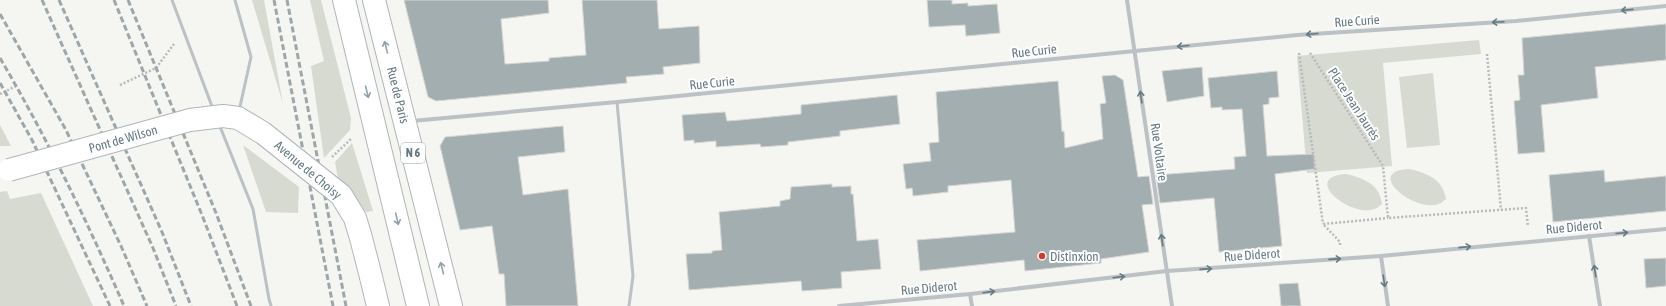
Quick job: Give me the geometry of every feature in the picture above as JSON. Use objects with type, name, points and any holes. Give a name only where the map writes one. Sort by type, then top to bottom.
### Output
[{"type":"main road","name":"N 6","points":[[344,0],[418,306]]},
{"type":"main road","name":"Rue de Paris","points":[[374,0],[451,306]]},
{"type":"main road","name":"Pont de Wilson","points":[[4,171],[190,120],[223,116],[238,118]]},
{"type":"main road","name":"Avenue de Choisy","points":[[238,118],[263,132],[341,195],[355,218],[362,238],[378,306]]},
{"type":"street","name":"Rue Voltaire","points":[[1127,0],[1172,306]]},
{"type":"street","name":"Rue Curie","points":[[405,122],[1333,32],[1516,21],[1666,6]]},
{"type":"street","name":"Rue Diderot","points":[[839,306],[970,294],[1167,272],[1381,256],[1666,229]]},
{"type":"street","points":[[1589,236],[1600,306]]},
{"type":"street","points":[[1381,256],[1388,306]]},
{"type":"street","points":[[970,294],[972,306]]},
{"type":"lane","points":[[172,0],[184,35],[253,210],[271,306]]},
{"type":"lane","points":[[235,0],[251,57],[238,118]]},
{"type":"lane","points":[[617,102],[633,276],[629,306]]},
{"type":"path","points":[[120,85],[156,68],[174,44],[184,35]]},
{"type":"path","points":[[1299,53],[1323,224],[1340,242],[1342,258]]},
{"type":"path","name":"Place Jean Jaurès","points":[[1310,53],[1383,166],[1388,218]]},
{"type":"path","points":[[1486,54],[1501,210]]},
{"type":"path","points":[[0,94],[16,86]]},
{"type":"path","points":[[1323,224],[1526,208],[1530,241]]},
{"type":"shaded area","points":[[252,0],[264,0],[283,104]]},
{"type":"shaded area","points":[[310,0],[321,0],[351,118],[350,130],[324,158],[311,66],[324,61]]},
{"type":"shaded area","points":[[1479,40],[1481,54],[1383,63],[1392,166],[1307,173],[1297,56]]},
{"type":"shaded area","points":[[1433,73],[1440,145],[1407,148],[1399,77]]},
{"type":"shaded area","points":[[0,125],[11,146],[0,146]]},
{"type":"shaded area","points":[[352,143],[373,211],[366,212],[352,192],[338,179],[335,162]]},
{"type":"shaded area","points":[[243,145],[299,187],[298,213],[266,212]]},
{"type":"shaded area","points":[[1409,169],[1428,175],[1438,182],[1446,199],[1439,204],[1428,205],[1417,203],[1398,191],[1392,183],[1391,177],[1396,171]]},
{"type":"shaded area","points":[[1346,174],[1370,183],[1378,191],[1382,204],[1375,209],[1364,210],[1353,208],[1334,196],[1329,189],[1328,182],[1333,177]]},
{"type":"shaded area","points":[[7,191],[10,199],[41,193],[93,306],[0,306],[0,192]]},
{"type":"building","points":[[404,0],[548,0],[549,13],[501,19],[505,64],[549,61],[549,58],[586,55],[582,0],[657,0],[659,29],[699,26],[700,63],[663,67],[664,74],[626,77],[627,83],[436,101],[428,97]]},
{"type":"building","points":[[927,0],[952,0],[952,4],[968,3],[968,6],[997,4],[1000,33],[966,36],[965,25],[929,27]]},
{"type":"building","points":[[1666,24],[1666,60],[1595,67],[1598,98],[1541,105],[1545,152],[1518,154],[1514,101],[1520,100],[1518,75],[1524,75],[1522,38]]},
{"type":"building","points":[[1202,67],[1204,96],[1167,102],[1162,71]]},
{"type":"building","points":[[1277,71],[1279,97],[1269,98],[1269,104],[1263,105],[1267,156],[1314,154],[1315,169],[1275,174],[1282,246],[1219,252],[1214,198],[1160,203],[1156,175],[1235,169],[1234,157],[1246,156],[1242,109],[1222,110],[1222,107],[1211,108],[1208,78]]},
{"type":"building","points":[[1115,75],[1123,80],[1138,177],[1149,176],[1153,204],[1142,205],[1149,252],[1101,259],[1101,263],[1025,271],[1024,260],[920,271],[917,240],[1015,232],[1011,180],[948,186],[948,192],[913,196],[912,188],[906,189],[903,164],[931,161],[929,143],[939,142],[936,92],[1058,81],[1062,132],[1064,131],[1065,148],[1103,139],[1100,104],[1106,103],[1102,76]]},
{"type":"building","points":[[897,95],[900,124],[840,131],[840,136],[788,142],[788,145],[761,147],[760,144],[716,147],[716,141],[694,143],[694,140],[684,141],[682,115],[725,112],[727,121],[740,120],[801,114],[801,105]]},
{"type":"building","points":[[563,126],[565,152],[518,157],[523,195],[568,189],[578,306],[506,306],[504,274],[499,274],[492,226],[460,230],[440,146],[445,137]]},
{"type":"building","points":[[1604,170],[1605,182],[1666,176],[1666,211],[1553,222],[1549,175]]},
{"type":"building","points":[[832,184],[832,187],[851,186],[857,241],[878,239],[881,269],[841,272],[842,288],[802,291],[801,281],[689,290],[686,254],[712,253],[712,251],[722,250],[719,212],[780,206],[780,201],[790,199],[791,187]]},
{"type":"building","points":[[1666,258],[1666,286],[1646,288],[1644,259]]},
{"type":"building","points":[[1298,283],[1301,306],[1281,306],[1279,284]]},
{"type":"railway","points":[[42,0],[153,248],[176,306]]},
{"type":"railway","points":[[59,0],[162,232],[191,306]]},
{"type":"railway","points":[[114,0],[202,215],[237,306]]},
{"type":"railway","points":[[128,0],[216,213],[251,306]]},
{"type":"railway","points":[[274,0],[333,306]]},
{"type":"railway","points":[[287,0],[346,306]]},
{"type":"railway","points":[[0,14],[66,130],[121,246],[147,306]]},
{"type":"railway","points":[[0,58],[66,180],[124,306]]},
{"type":"railway","points":[[0,83],[32,140],[110,306]]},
{"type":"place","name":"Distinxion","points":[[1042,256]]}]
